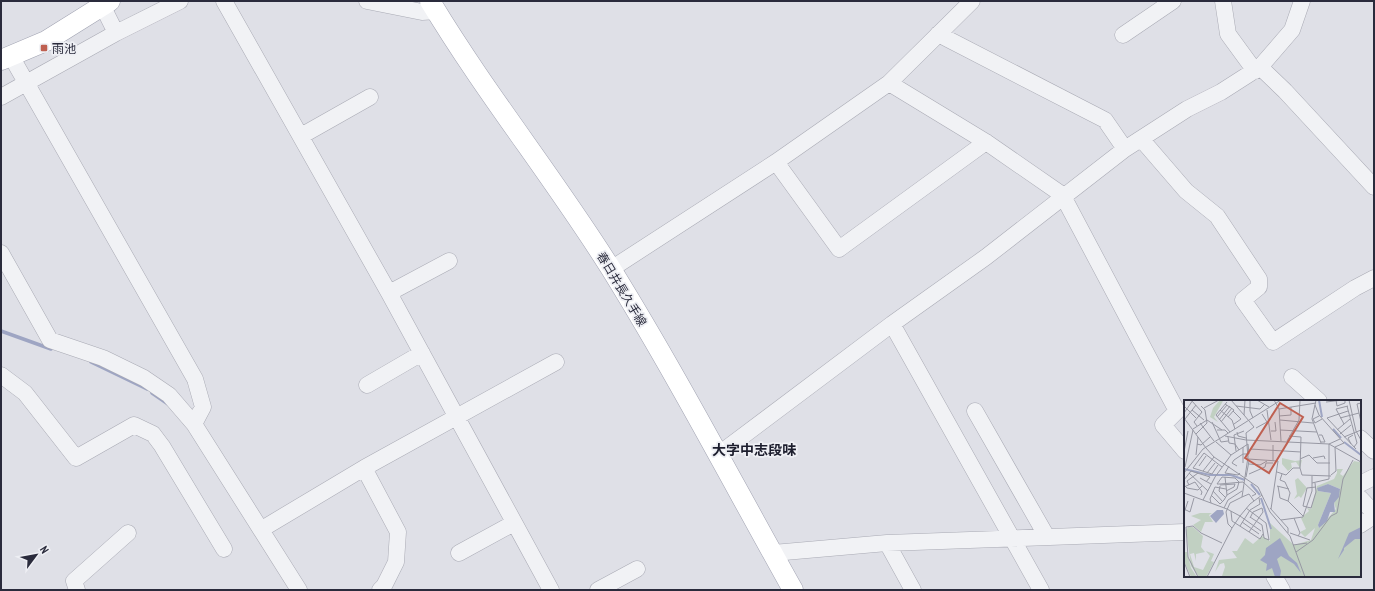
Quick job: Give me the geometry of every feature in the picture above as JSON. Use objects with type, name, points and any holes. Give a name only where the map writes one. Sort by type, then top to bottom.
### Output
[{"type":"main road","points":[[6,58],[46,41],[104,3]]},
{"type":"main road","name":"春日井長久手線","points":[[434,6],[611,269],[719,454],[793,590]]},
{"type":"street","points":[[1,97],[25,82],[116,32],[180,1]]},
{"type":"street","points":[[224,1],[389,293],[552,590]]},
{"type":"street","points":[[367,1],[422,12],[434,6]]},
{"type":"street","points":[[611,269],[776,162],[889,83],[972,1]]},
{"type":"street","points":[[1123,35],[1173,1]]},
{"type":"street","points":[[1223,1],[1228,34],[1257,69],[1285,91],[1374,187]]},
{"type":"street","points":[[719,454],[892,324],[986,257],[1125,149],[1142,140],[1187,109],[1221,92],[1257,69],[1292,30],[1302,1]]},
{"type":"street","points":[[104,3],[116,32]]},
{"type":"street","points":[[938,34],[1105,120],[1125,149]]},
{"type":"street","points":[[6,58],[25,82],[195,379],[202,407],[194,424]]},
{"type":"street","points":[[889,83],[986,142],[1064,197],[1177,411],[1163,425],[1184,450]]},
{"type":"street","points":[[301,136],[370,97]]},
{"type":"street","points":[[1142,140],[1186,192],[1208,208],[1225,226],[1259,280],[1259,287],[1243,300],[1273,342],[1355,288],[1374,278]]},
{"type":"street","points":[[776,162],[839,249],[986,142]]},
{"type":"street","points":[[1,253],[50,340],[103,358],[144,378],[169,395],[194,424],[262,529],[299,590]]},
{"type":"street","points":[[389,293],[449,261]]},
{"type":"street","points":[[892,324],[1041,590]]},
{"type":"street","points":[[367,385],[422,354]]},
{"type":"street","points":[[262,529],[364,468],[556,362]]},
{"type":"street","points":[[1,375],[25,392],[76,458],[134,425],[153,434],[162,446],[224,549]]},
{"type":"street","points":[[1292,377],[1318,400]]},
{"type":"street","points":[[975,411],[1047,537]]},
{"type":"street","points":[[1361,439],[1374,451]]},
{"type":"street","points":[[364,468],[398,532],[396,562],[384,586],[380,590]]},
{"type":"street","points":[[1361,484],[1374,477]]},
{"type":"street","points":[[1361,499],[1374,515],[1361,525]]},
{"type":"street","points":[[459,553],[514,523]]},
{"type":"street","points":[[773,553],[887,543],[1184,532]]},
{"type":"street","points":[[77,590],[74,581],[128,533]]},
{"type":"street","points":[[887,543],[913,590]]},
{"type":"street","points":[[598,590],[637,569]]},
{"type":"street","points":[[1275,577],[1282,590]]},
{"type":"waterway","points":[[1,331],[51,349]]},
{"type":"waterway","points":[[91,362],[147,389]]},
{"type":"waterway","points":[[152,393],[168,404]]},
{"type":"place","name":"雨池","points":[[44,48]]},
{"type":"district","name":"大字中志段味","points":[[754,450]]}]
